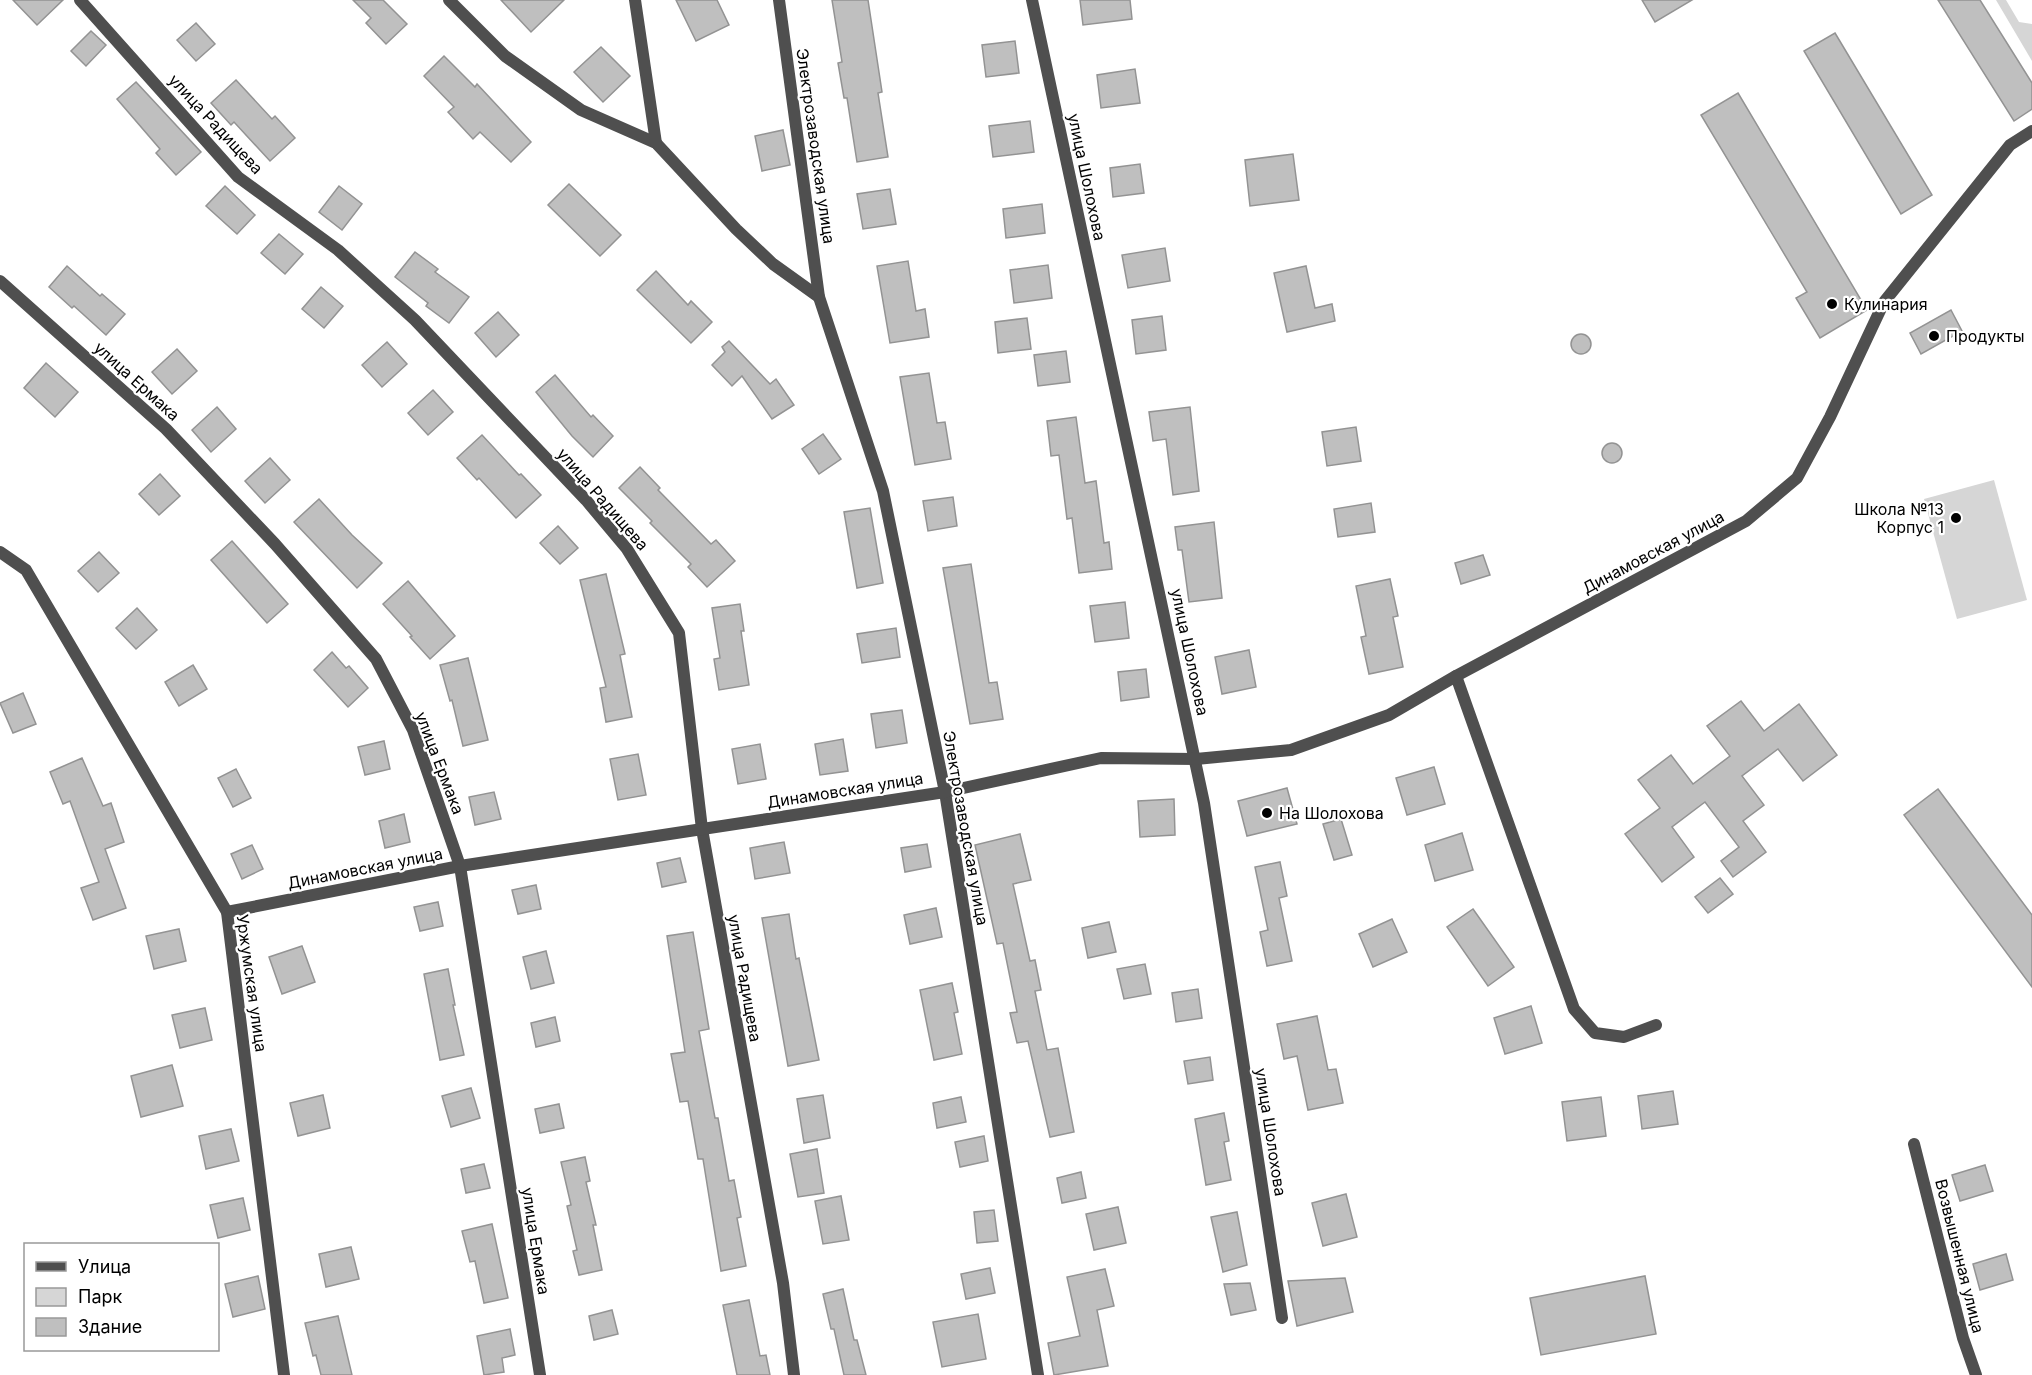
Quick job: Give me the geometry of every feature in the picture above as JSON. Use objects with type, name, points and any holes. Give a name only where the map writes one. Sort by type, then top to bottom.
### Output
[{"type":"street","name":"улица Радищева","points":[[80,0],[238,177],[338,250],[415,320],[586,500],[627,549],[679,633],[702,829],[783,1283],[794,1375]]},
{"type":"street","points":[[449,0],[505,56],[581,110],[656,142],[735,230],[773,264],[819,297]]},
{"type":"street","points":[[635,0],[656,142]]},
{"type":"street","name":"Электрозаводская улица","points":[[779,0],[819,297],[883,491],[945,792],[1038,1375]]},
{"type":"street","name":"улица Шолохова","points":[[1032,0],[1196,759],[1282,1318]]},
{"type":"street","name":"Динамовская улица","points":[[227,912],[460,866],[945,792],[1101,758],[1196,759],[1291,750],[1389,715],[1456,676],[1746,521],[1797,478],[1830,417],[1884,302],[2010,145],[2032,131]]},
{"type":"street","name":"улица Ермака","points":[[0,281],[166,429],[275,544],[376,659],[413,730],[460,866],[540,1375]]},
{"type":"street","name":"Уржумская улица","points":[[0,552],[26,570],[227,912],[284,1375]]},
{"type":"street","points":[[1456,676],[1574,1009],[1595,1033],[1624,1037],[1656,1025]]},
{"type":"street","name":"Возвышенная улица","points":[[1914,1144],[1963,1338],[1976,1375]]},
{"type":"green space","points":[[1996,0],[2006,0],[2019,22],[2032,24],[2032,61]]},
{"type":"green space","points":[[1994,480],[2027,600],[1957,619],[1924,499]]},
{"type":"building","points":[[13,0],[63,0],[37,25]]},
{"type":"building","points":[[353,0],[383,0],[407,24],[386,44],[366,23],[371,18]]},
{"type":"building","points":[[501,0],[564,0],[531,32]]},
{"type":"building","points":[[676,0],[717,0],[729,25],[696,41]]},
{"type":"building","points":[[832,0],[868,0],[882,92],[878,93],[888,157],[857,162],[847,98],[844,98],[838,63],[842,62]]},
{"type":"building","points":[[1080,0],[1130,0],[1132,19],[1083,25]]},
{"type":"building","points":[[1642,0],[1692,0],[1655,22]]},
{"type":"building","points":[[1938,0],[1980,0],[2032,83],[2032,109],[2014,121]]},
{"type":"building","points":[[196,23],[215,44],[196,61],[177,40]]},
{"type":"building","points":[[91,31],[106,45],[86,66],[71,51]]},
{"type":"building","points":[[1835,33],[1932,195],[1901,214],[1804,51]]},
{"type":"building","points":[[1015,41],[1019,73],[986,77],[982,45]]},
{"type":"building","points":[[601,47],[630,76],[603,102],[574,72]]},
{"type":"building","points":[[444,56],[475,87],[477,84],[531,142],[511,162],[480,132],[473,139],[448,112],[454,107],[424,76]]},
{"type":"building","points":[[1135,69],[1140,103],[1101,108],[1097,75]]},
{"type":"building","points":[[236,80],[272,119],[275,116],[295,138],[270,161],[234,122],[231,125],[211,103]]},
{"type":"building","points":[[136,82],[201,152],[176,175],[156,153],[160,149],[117,99]]},
{"type":"building","points":[[1738,93],[1867,310],[1820,338],[1796,298],[1807,292],[1701,115]]},
{"type":"building","points":[[1030,121],[1034,152],[993,157],[989,126]]},
{"type":"building","points":[[783,130],[790,165],[762,171],[755,136]]},
{"type":"building","points":[[1293,154],[1299,200],[1250,206],[1245,160]]},
{"type":"building","points":[[1140,164],[1144,193],[1113,197],[1110,168]]},
{"type":"building","points":[[569,184],[621,235],[600,256],[548,205]]},
{"type":"building","points":[[225,186],[255,215],[237,234],[206,206]]},
{"type":"building","points":[[339,186],[362,204],[342,230],[319,212]]},
{"type":"building","points":[[890,189],[896,224],[863,229],[857,194]]},
{"type":"building","points":[[1042,204],[1045,233],[1006,238],[1003,209]]},
{"type":"building","points":[[279,234],[303,254],[285,274],[261,253]]},
{"type":"building","points":[[1165,248],[1170,281],[1128,288],[1122,255]]},
{"type":"building","points":[[415,252],[438,269],[435,272],[469,297],[449,323],[426,306],[428,303],[395,277]]},
{"type":"building","points":[[908,261],[916,311],[925,309],[929,337],[890,343],[877,266]]},
{"type":"building","points":[[1048,265],[1052,298],[1014,303],[1010,270]]},
{"type":"building","points":[[67,266],[100,296],[102,294],[125,314],[106,335],[49,287]]},
{"type":"building","points":[[1306,266],[1315,308],[1332,304],[1335,321],[1287,332],[1274,273]]},
{"type":"building","points":[[656,271],[688,305],[691,301],[712,322],[691,343],[637,290]]},
{"type":"building","points":[[321,287],[343,306],[324,328],[302,309]]},
{"type":"building","points":[[1951,310],[1962,331],[1921,354],[1910,333]]},
{"type":"building","points":[[498,312],[519,335],[496,357],[475,333]]},
{"type":"building","points":[[1162,316],[1166,350],[1136,354],[1132,320]]},
{"type":"building","points":[[1027,318],[1031,349],[998,353],[995,322]]},
{"type":"building","points":[[1577,334],[1585,334],[1591,340],[1591,348],[1585,354],[1577,354],[1571,348],[1571,340]]},
{"type":"building","points":[[729,341],[770,384],[776,379],[794,405],[772,419],[742,376],[732,386],[712,365],[725,352],[722,347]]},
{"type":"building","points":[[387,342],[407,364],[382,387],[362,365]]},
{"type":"building","points":[[177,349],[197,371],[172,394],[152,372]]},
{"type":"building","points":[[1066,351],[1070,382],[1038,386],[1034,355]]},
{"type":"building","points":[[46,363],[78,392],[55,417],[24,388]]},
{"type":"building","points":[[929,373],[937,423],[945,422],[951,459],[915,465],[900,377]]},
{"type":"building","points":[[555,375],[591,417],[593,415],[613,436],[593,457],[572,436],[536,392]]},
{"type":"building","points":[[433,390],[453,412],[428,435],[408,413]]},
{"type":"building","points":[[217,407],[236,429],[211,452],[192,430]]},
{"type":"building","points":[[1190,407],[1199,491],[1173,495],[1166,439],[1153,441],[1149,412]]},
{"type":"building","points":[[1076,417],[1085,483],[1096,481],[1104,543],[1109,542],[1112,569],[1079,573],[1072,518],[1067,519],[1059,455],[1051,456],[1047,421]]},
{"type":"building","points":[[1356,427],[1361,461],[1327,466],[1322,432]]},
{"type":"building","points":[[823,434],[841,459],[819,474],[802,449]]},
{"type":"building","points":[[482,435],[541,495],[516,518],[457,458]]},
{"type":"building","points":[[1608,443],[1616,443],[1622,449],[1622,457],[1616,463],[1608,463],[1602,457],[1602,449]]},
{"type":"building","points":[[270,458],[290,480],[265,503],[245,481]]},
{"type":"building","points":[[640,467],[660,488],[658,490],[711,544],[716,540],[735,561],[707,587],[688,567],[691,564],[619,488]]},
{"type":"building","points":[[160,474],[180,496],[159,515],[139,494]]},
{"type":"building","points":[[953,497],[957,526],[928,531],[923,501]]},
{"type":"building","points":[[319,499],[382,563],[357,588],[294,522]]},
{"type":"building","points":[[1371,503],[1375,532],[1338,537],[1334,509]]},
{"type":"building","points":[[870,508],[883,583],[857,588],[844,512]]},
{"type":"building","points":[[1214,522],[1222,598],[1189,602],[1182,550],[1178,550],[1175,527]]},
{"type":"building","points":[[558,526],[578,548],[560,564],[540,543]]},
{"type":"building","points":[[232,541],[288,604],[267,623],[211,560]]},
{"type":"building","points":[[99,552],[119,573],[98,592],[78,571]]},
{"type":"building","points":[[1483,555],[1490,575],[1461,584],[1455,563]]},
{"type":"building","points":[[971,564],[989,683],[997,682],[1003,719],[970,724],[943,568]]},
{"type":"building","points":[[606,574],[625,654],[620,655],[632,717],[606,722],[600,688],[606,687],[580,580]]},
{"type":"building","points":[[1390,579],[1398,616],[1393,617],[1403,667],[1369,674],[1361,637],[1366,636],[1356,586]]},
{"type":"building","points":[[408,581],[455,636],[430,659],[383,604]]},
{"type":"building","points":[[1125,602],[1129,638],[1095,642],[1090,606]]},
{"type":"building","points":[[740,604],[744,631],[741,631],[749,685],[719,690],[714,659],[720,658],[712,608]]},
{"type":"building","points":[[137,608],[157,630],[136,649],[116,628]]},
{"type":"building","points":[[896,628],[900,657],[862,663],[857,634]]},
{"type":"building","points":[[1249,650],[1256,687],[1222,694],[1215,657]]},
{"type":"building","points":[[332,652],[346,668],[349,666],[368,688],[348,707],[314,670]]},
{"type":"building","points":[[468,658],[488,740],[463,746],[452,700],[450,701],[440,665]]},
{"type":"building","points":[[193,665],[207,689],[179,706],[165,682]]},
{"type":"building","points":[[1146,669],[1149,697],[1121,701],[1118,672]]},
{"type":"building","points":[[23,693],[36,724],[13,733],[0,703]]},
{"type":"building","points":[[1741,701],[1764,731],[1799,704],[1837,755],[1803,781],[1778,749],[1742,776],[1764,805],[1743,821],[1766,852],[1733,877],[1721,861],[1739,847],[1705,802],[1672,827],[1694,857],[1662,882],[1625,834],[1660,808],[1638,780],[1671,755],[1693,784],[1730,756],[1707,726]]},
{"type":"building","points":[[902,710],[907,743],[876,748],[871,714]]},
{"type":"building","points":[[843,739],[848,771],[820,775],[815,744]]},
{"type":"building","points":[[384,741],[390,769],[365,775],[358,747]]},
{"type":"building","points":[[760,744],[766,779],[738,784],[732,749]]},
{"type":"building","points":[[638,754],[646,795],[618,800],[610,759]]},
{"type":"building","points":[[82,758],[103,806],[111,803],[124,842],[105,849],[126,908],[93,920],[81,888],[99,882],[70,801],[63,804],[50,772]]},
{"type":"building","points":[[1434,767],[1445,804],[1407,815],[1396,778]]},
{"type":"building","points":[[236,769],[251,798],[233,807],[218,778]]},
{"type":"building","points":[[1287,788],[1297,824],[1247,836],[1238,801]]},
{"type":"building","points":[[1938,789],[2032,915],[2032,987],[1904,815]]},
{"type":"building","points":[[494,792],[501,819],[475,825],[469,797]]},
{"type":"building","points":[[1174,799],[1175,835],[1140,837],[1138,801]]},
{"type":"building","points":[[404,814],[410,842],[385,848],[379,821]]},
{"type":"building","points":[[1341,819],[1352,855],[1334,860],[1323,824]]},
{"type":"building","points":[[1462,833],[1473,870],[1435,881],[1425,845]]},
{"type":"building","points":[[1020,834],[1031,880],[1013,884],[1030,961],[1035,960],[1041,990],[1035,991],[1047,1050],[1058,1048],[1074,1132],[1050,1137],[1028,1041],[1017,1043],[1010,1013],[1017,1012],[1003,943],[997,944],[975,845]]},
{"type":"building","points":[[784,842],[790,873],[755,879],[750,848]]},
{"type":"building","points":[[927,844],[931,867],[905,872],[901,848]]},
{"type":"building","points":[[252,845],[263,869],[242,879],[231,854]]},
{"type":"building","points":[[680,858],[686,882],[662,887],[657,863]]},
{"type":"building","points":[[1280,862],[1287,896],[1279,898],[1292,961],[1267,966],[1260,932],[1268,930],[1255,867]]},
{"type":"building","points":[[1720,878],[1733,894],[1708,913],[1695,897]]},
{"type":"building","points":[[536,885],[541,909],[518,914],[512,890]]},
{"type":"building","points":[[438,902],[443,926],[420,931],[414,907]]},
{"type":"building","points":[[936,908],[942,937],[910,944],[904,915]]},
{"type":"building","points":[[1473,909],[1514,967],[1488,986],[1447,927]]},
{"type":"building","points":[[789,914],[796,959],[799,958],[819,1060],[788,1066],[762,918]]},
{"type":"building","points":[[1392,919],[1407,952],[1373,967],[1359,934]]},
{"type":"building","points":[[1109,922],[1116,952],[1088,958],[1082,928]]},
{"type":"building","points":[[179,929],[186,961],[154,969],[146,936]]},
{"type":"building","points":[[693,932],[709,1029],[699,1031],[729,1181],[734,1180],[741,1217],[737,1218],[746,1266],[721,1271],[703,1159],[698,1159],[688,1101],[680,1102],[671,1054],[685,1052],[667,936]]},
{"type":"building","points":[[302,946],[315,982],[282,994],[269,957]]},
{"type":"building","points":[[546,951],[554,983],[531,989],[523,957]]},
{"type":"building","points":[[1145,964],[1151,994],[1124,999],[1117,969]]},
{"type":"building","points":[[448,969],[464,1055],[440,1060],[424,974]]},
{"type":"building","points":[[952,983],[958,1012],[954,1013],[962,1054],[934,1060],[920,990]]},
{"type":"building","points":[[1198,989],[1202,1018],[1176,1022],[1172,993]]},
{"type":"building","points":[[1531,1006],[1542,1043],[1505,1054],[1494,1018]]},
{"type":"building","points":[[205,1008],[212,1040],[180,1048],[172,1015]]},
{"type":"building","points":[[1317,1016],[1328,1070],[1336,1069],[1343,1103],[1308,1110],[1297,1056],[1284,1059],[1277,1024]]},
{"type":"building","points":[[555,1017],[560,1041],[536,1047],[531,1023]]},
{"type":"building","points":[[1210,1057],[1213,1080],[1188,1084],[1184,1061]]},
{"type":"building","points":[[172,1065],[183,1106],[141,1117],[131,1076]]},
{"type":"building","points":[[471,1088],[480,1118],[451,1127],[442,1096]]},
{"type":"building","points":[[1673,1091],[1678,1124],[1642,1129],[1638,1096]]},
{"type":"building","points":[[323,1095],[330,1128],[298,1136],[290,1103]]},
{"type":"building","points":[[823,1095],[830,1138],[804,1143],[797,1099]]},
{"type":"building","points":[[961,1097],[966,1122],[937,1128],[933,1103]]},
{"type":"building","points":[[1601,1097],[1606,1136],[1567,1141],[1562,1102]]},
{"type":"building","points":[[559,1104],[564,1128],[540,1133],[535,1109]]},
{"type":"building","points":[[1224,1113],[1229,1141],[1224,1142],[1231,1180],[1206,1185],[1195,1119]]},
{"type":"building","points":[[231,1129],[239,1161],[206,1169],[199,1136]]},
{"type":"building","points":[[984,1136],[988,1161],[960,1167],[955,1142]]},
{"type":"building","points":[[817,1149],[824,1193],[798,1197],[790,1154]]},
{"type":"building","points":[[585,1157],[590,1181],[586,1182],[596,1225],[593,1225],[602,1270],[579,1275],[573,1251],[577,1250],[567,1206],[571,1205],[561,1162]]},
{"type":"building","points":[[484,1164],[490,1188],[466,1193],[461,1169]]},
{"type":"building","points":[[1985,1165],[1993,1191],[1960,1201],[1952,1175]]},
{"type":"building","points":[[1081,1172],[1086,1198],[1062,1203],[1057,1178]]},
{"type":"building","points":[[1346,1194],[1357,1237],[1323,1246],[1312,1203]]},
{"type":"building","points":[[841,1196],[849,1240],[823,1244],[815,1201]]},
{"type":"building","points":[[243,1198],[250,1230],[218,1238],[210,1205]]},
{"type":"building","points":[[1118,1207],[1126,1243],[1094,1250],[1086,1214]]},
{"type":"building","points":[[994,1210],[998,1241],[977,1243],[974,1212]]},
{"type":"building","points":[[1237,1212],[1247,1265],[1223,1272],[1211,1217]]},
{"type":"building","points":[[492,1224],[508,1298],[484,1303],[475,1261],[470,1262],[462,1231]]},
{"type":"building","points":[[351,1247],[359,1279],[326,1287],[319,1254]]},
{"type":"building","points":[[2006,1254],[2013,1280],[1980,1290],[1973,1264]]},
{"type":"building","points":[[990,1268],[995,1293],[966,1299],[961,1274]]},
{"type":"building","points":[[1105,1269],[1114,1306],[1097,1310],[1108,1366],[1054,1375],[1048,1343],[1080,1336],[1067,1277]]},
{"type":"building","points":[[258,1276],[265,1309],[233,1317],[225,1284]]},
{"type":"building","points":[[1645,1276],[1656,1334],[1541,1355],[1530,1298]]},
{"type":"building","points":[[1345,1278],[1353,1312],[1297,1326],[1288,1281]]},
{"type":"building","points":[[1250,1283],[1256,1310],[1231,1315],[1224,1284]]},
{"type":"building","points":[[843,1289],[854,1340],[857,1340],[866,1375],[844,1375],[834,1329],[831,1329],[823,1294]]},
{"type":"building","points":[[749,1300],[760,1356],[766,1355],[770,1375],[737,1375],[723,1305]]},
{"type":"building","points":[[612,1310],[618,1334],[594,1340],[589,1316]]},
{"type":"building","points":[[978,1314],[986,1359],[942,1367],[933,1322]]},
{"type":"building","points":[[338,1316],[352,1375],[321,1375],[316,1355],[313,1356],[305,1323]]},
{"type":"building","points":[[510,1329],[515,1355],[502,1358],[504,1372],[484,1375],[477,1336]]},
{"type":"place","name":"Кулинария","points":[[1832,304]]},
{"type":"place","name":"Продукты","points":[[1934,336]]},
{"type":"place","name":"Школа №13 Корпус 1","points":[[1956,518]]},
{"type":"place","name":"На Шолохова","points":[[1267,813]]}]
